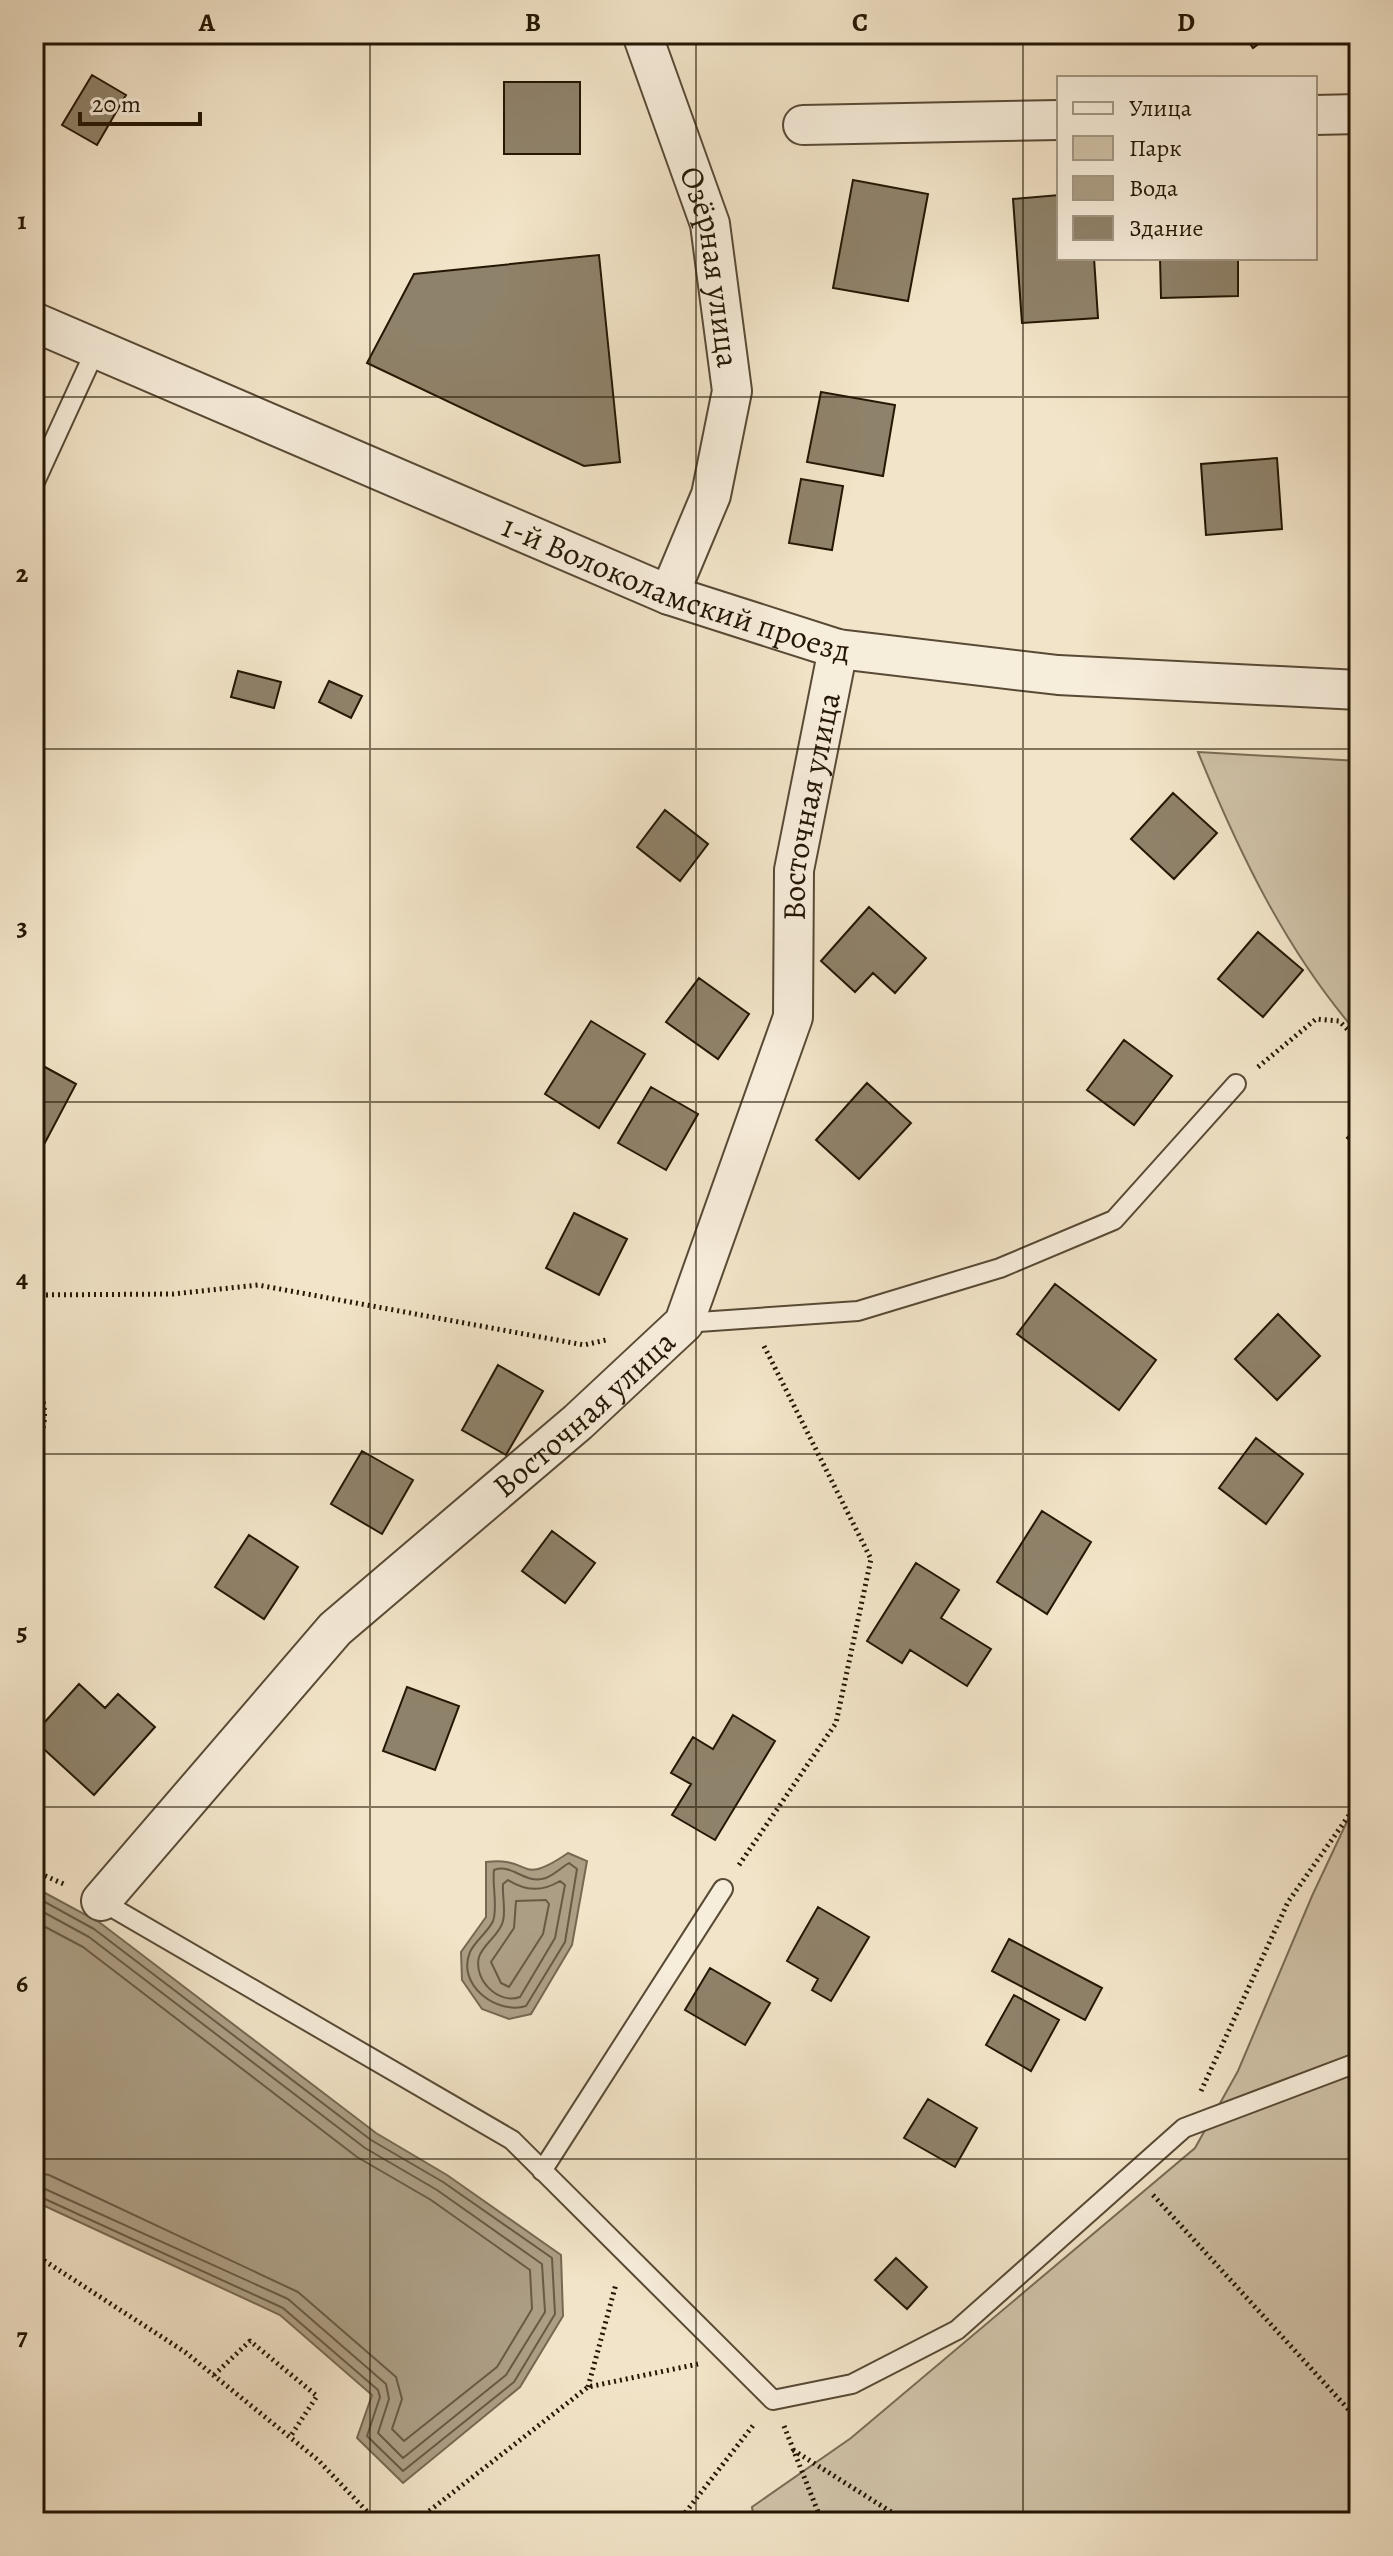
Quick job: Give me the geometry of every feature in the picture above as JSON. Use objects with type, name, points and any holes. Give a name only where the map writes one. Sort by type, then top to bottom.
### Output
[{"type":"street","name":"Озёрная улица","points":[[642,34],[710,224],[732,391],[711,495],[669,595]]},
{"type":"street","points":[[1317,115],[1359,114]]},
{"type":"street","points":[[803,125],[1057,120]]},
{"type":"street","name":"1-й Волоколамский проезд","points":[[34,322],[669,595],[838,649],[1058,675],[1359,690]]},
{"type":"street","name":"Восточная улица","points":[[101,1901],[335,1629],[578,1422],[684,1323],[793,1017],[794,870],[838,649]]},
{"type":"lane","points":[[34,484],[96,349]]},
{"type":"lane","points":[[684,1323],[858,1311],[1000,1268],[1114,1220],[1236,1084]]},
{"type":"lane","points":[[542,2171],[723,1889]]},
{"type":"lane","points":[[101,1901],[512,2140],[773,2400],[852,2384],[957,2330],[1184,2128],[1359,2062]]},
{"type":"path","points":[[1236,1084],[1316,1019],[1339,1021],[1359,1041]]},
{"type":"path","points":[[34,1295],[173,1294],[258,1285],[584,1345],[613,1339]]},
{"type":"path","points":[[723,1889],[836,1723],[871,1559],[751,1319]]},
{"type":"path","points":[[34,1380],[45,1396],[43,1436],[34,1452]]},
{"type":"path","points":[[1184,2128],[1288,1902],[1359,1801]]},
{"type":"path","points":[[1133,2173],[1359,2421]]},
{"type":"path","points":[[588,2387],[624,2252]]},
{"type":"path","points":[[34,2254],[185,2352],[318,2460],[377,2522]]},
{"type":"path","points":[[214,2375],[250,2341],[317,2396],[290,2437]]},
{"type":"path","points":[[415,2522],[588,2387],[730,2357]]},
{"type":"path","points":[[773,2400],[822,2522]]},
{"type":"path","points":[[678,2522],[773,2400]]},
{"type":"path","points":[[793,2450],[907,2522]]},
{"type":"green space","points":[[1198,752],[1359,761],[1359,1035],[1309,970],[1267,901],[1230,827]]},
{"type":"green space","points":[[1359,1796],[1359,2522],[754,2522],[752,2507],[851,2438],[1195,2148],[1238,2071],[1312,1896]]},
{"type":"water","points":[[568,1853],[587,1861],[572,1945],[531,2014],[509,2019],[482,2009],[462,1980],[461,1952],[486,1917],[486,1862],[501,1861],[532,1870]]},
{"type":"water","points":[[34,1887],[99,1922],[376,2133],[447,2175],[561,2255],[563,2316],[520,2387],[403,2483],[357,2438],[372,2395],[280,2315],[34,2201]]},
{"type":"building","points":[[1243,34],[1272,34],[1253,48]]},
{"type":"building","points":[[92,75],[126,95],[97,145],[62,125]]},
{"type":"building","points":[[504,82],[580,82],[580,154],[504,154]]},
{"type":"building","points":[[853,180],[928,194],[908,301],[833,288]]},
{"type":"building","points":[[1057,195],[1057,260],[1094,260],[1098,318],[1022,323],[1013,199]]},
{"type":"building","points":[[599,255],[620,462],[584,466],[367,363],[414,274]]},
{"type":"building","points":[[1160,260],[1238,260],[1238,296],[1161,298]]},
{"type":"building","points":[[821,392],[895,405],[883,476],[807,462]]},
{"type":"building","points":[[1277,458],[1282,529],[1206,535],[1201,464]]},
{"type":"building","points":[[801,479],[843,486],[832,550],[789,543]]},
{"type":"building","points":[[238,671],[281,682],[274,708],[231,697]]},
{"type":"building","points":[[329,681],[362,696],[351,718],[319,702]]},
{"type":"building","points":[[1173,793],[1217,833],[1174,879],[1131,839]]},
{"type":"building","points":[[665,810],[708,844],[680,881],[637,847]]},
{"type":"building","points":[[869,907],[926,958],[895,993],[873,973],[855,992],[821,961]]},
{"type":"building","points":[[1258,932],[1303,970],[1263,1017],[1218,979]]},
{"type":"building","points":[[699,978],[749,1014],[718,1059],[666,1022]]},
{"type":"building","points":[[591,1021],[645,1054],[599,1128],[545,1094]]},
{"type":"building","points":[[1124,1040],[1172,1076],[1134,1125],[1087,1090]]},
{"type":"building","points":[[34,1061],[76,1084],[40,1152],[34,1148]]},
{"type":"building","points":[[867,1083],[911,1123],[859,1179],[816,1140]]},
{"type":"building","points":[[651,1087],[698,1114],[666,1170],[618,1143]]},
{"type":"building","points":[[1359,1124],[1359,1148],[1347,1138]]},
{"type":"building","points":[[574,1213],[627,1239],[599,1295],[546,1268]]},
{"type":"building","points":[[1055,1284],[1156,1360],[1119,1410],[1017,1334]]},
{"type":"building","points":[[1278,1314],[1320,1356],[1277,1400],[1235,1359]]},
{"type":"building","points":[[498,1365],[543,1391],[506,1455],[462,1430]]},
{"type":"building","points":[[1256,1438],[1303,1474],[1266,1524],[1219,1488]]},
{"type":"building","points":[[362,1451],[413,1480],[382,1534],[331,1504]]},
{"type":"building","points":[[1042,1511],[1091,1542],[1047,1614],[997,1582]]},
{"type":"building","points":[[552,1531],[595,1563],[565,1603],[522,1571]]},
{"type":"building","points":[[249,1535],[298,1567],[264,1619],[215,1587]]},
{"type":"building","points":[[916,1563],[959,1590],[941,1618],[991,1649],[967,1686],[910,1650],[902,1663],[867,1641]]},
{"type":"building","points":[[79,1684],[105,1708],[118,1694],[155,1727],[94,1795],[34,1740],[34,1734]]},
{"type":"building","points":[[407,1687],[459,1706],[435,1770],[383,1751]]},
{"type":"building","points":[[733,1715],[775,1741],[715,1840],[672,1815],[691,1784],[671,1773],[693,1737],[713,1749]]},
{"type":"building","points":[[818,1907],[869,1937],[831,2001],[812,1990],[818,1979],[787,1961]]},
{"type":"building","points":[[1009,1939],[1102,1988],[1085,2020],[992,1971]]},
{"type":"building","points":[[710,1968],[770,2003],[745,2045],[685,2010]]},
{"type":"building","points":[[1014,1995],[1059,2020],[1031,2071],[986,2045]]},
{"type":"building","points":[[928,2099],[977,2128],[955,2167],[904,2138]]},
{"type":"building","points":[[896,2258],[927,2287],[907,2309],[875,2280]]}]
